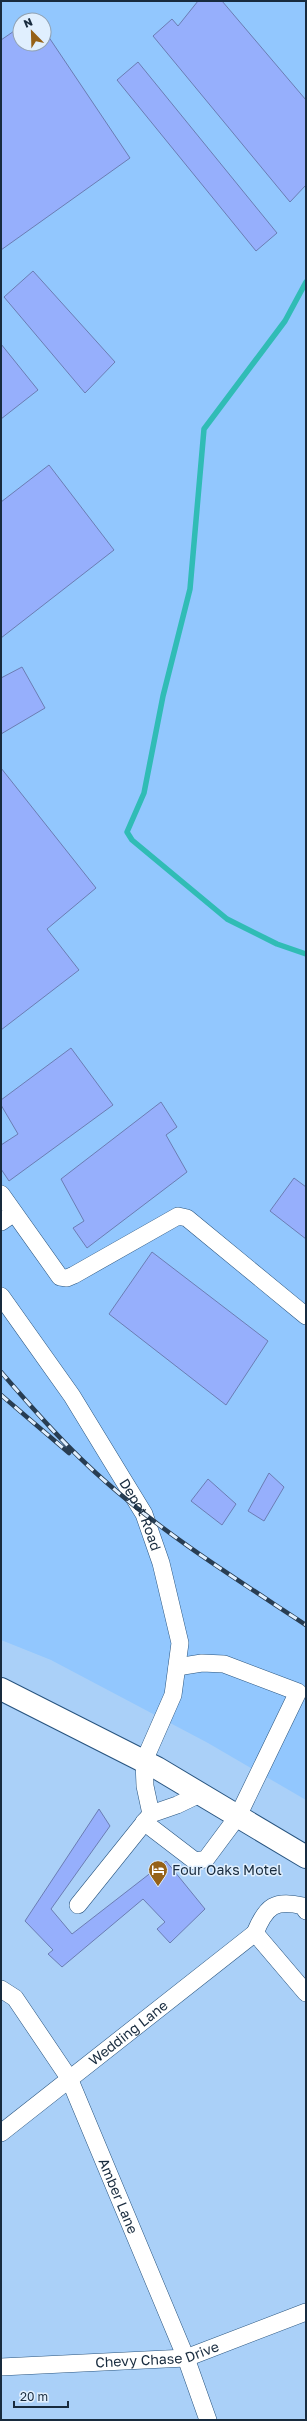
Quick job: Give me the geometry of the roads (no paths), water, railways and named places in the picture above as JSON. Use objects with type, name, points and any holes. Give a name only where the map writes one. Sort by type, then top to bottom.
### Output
[{"type":"main road","points":[[1,1689],[144,1761],[238,1816],[304,1851]]},
{"type":"street","points":[[1,1194],[8,1217],[60,1277],[67,1278],[178,1216],[187,1218],[306,1316]]},
{"type":"street","name":"Depot Road","points":[[1,1296],[72,1396],[144,1514],[161,1564],[180,1643],[173,1695],[144,1761]]},
{"type":"street","points":[[144,1761],[147,1818],[196,1861],[206,1859],[213,1852],[238,1816],[302,1694],[224,1664],[202,1663],[177,1667]]},
{"type":"street","points":[[78,1905],[147,1818],[177,1806],[200,1794]]},
{"type":"street","points":[[306,1911],[304,1906],[286,1902],[273,1905],[261,1919],[255,1933],[306,1994]]},
{"type":"street","name":"Wedding Lane","points":[[1,2133],[255,1933]]},
{"type":"street","name":"Amber Lane","points":[[1,1989],[15,1998],[69,2078],[186,2358],[208,2420]]},
{"type":"street","name":"Chevy Chase Drive","points":[[1,2367],[186,2358],[306,2312]]},
{"type":"waterway","points":[[306,282],[285,321],[204,429],[190,589],[163,696],[144,793],[127,832],[132,840],[227,919],[277,944],[306,954]]},
{"type":"railway","points":[[1,1372],[65,1443],[129,1502],[203,1557],[306,1625]]},
{"type":"railway","points":[[1,1395],[69,1453]]},
{"type":"place","name":"Four Oaks Motel","points":[[158,1887]]}]
